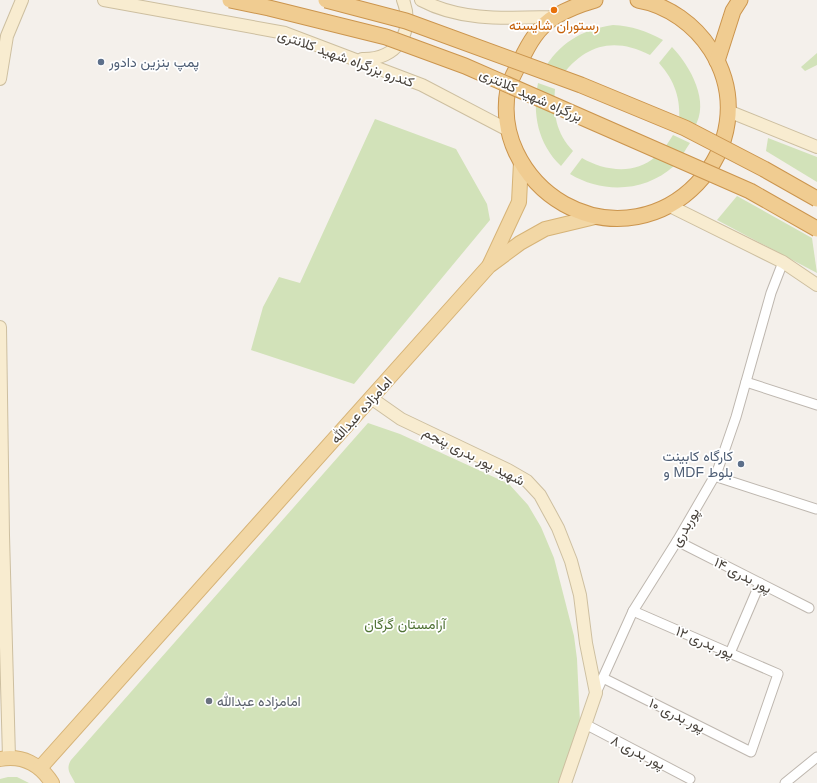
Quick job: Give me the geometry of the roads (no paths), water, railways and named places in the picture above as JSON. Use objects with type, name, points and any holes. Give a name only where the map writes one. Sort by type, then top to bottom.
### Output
[{"type":"highway","name":"بزرگراه شهید کلانتری","points":[[230,0],[269,8],[386,37],[464,66],[750,191],[817,229]]},
{"type":"highway","name":"بزرگراه شهید کلانتری","points":[[326,0],[406,21],[581,85],[685,128],[764,169],[817,199]]},
{"type":"highway","points":[[595,0],[575,6],[554,17],[530,40],[508,88],[508,130],[521,162],[531,177],[550,196],[579,212],[610,218],[639,217],[670,206],[694,188],[716,160],[722,146],[727,124],[728,97],[725,83],[717,61],[704,39],[673,13],[644,0]]},
{"type":"highway","points":[[717,61],[733,11],[740,0]]},
{"type":"main road","points":[[0,80],[4,35],[22,0]]},
{"type":"main road","name":"کندرو بزرگراه شهید کلانتری","points":[[104,0],[285,33],[422,85],[508,130]]},
{"type":"main road","points":[[356,59],[373,60],[388,54],[400,43],[407,28],[408,12],[403,0]]},
{"type":"main road","points":[[421,0],[438,9],[492,19],[554,17]]},
{"type":"main road","points":[[728,111],[817,147]]},
{"type":"main road","name":"امامزاده عبدالله","points":[[489,266],[519,202],[521,162]]},
{"type":"main road","points":[[670,206],[783,262],[817,285]]},
{"type":"main road","name":"امامزاده عبدالله","points":[[40,768],[489,266],[520,243],[545,229],[595,216]]},
{"type":"main road","points":[[0,327],[4,758],[31,762],[40,768],[52,783]]},
{"type":"main road","name":"شهید پور بدری پنجم","points":[[371,398],[402,419],[508,470],[527,481],[540,495],[558,528],[571,561],[580,595],[586,643],[596,693]]},
{"type":"main road","name":"پوربدری","points":[[565,783],[596,693]]},
{"type":"street","name":"پوربدری","points":[[596,693],[633,611],[677,542],[714,476],[736,417],[771,293],[783,262]]},
{"type":"street","points":[[746,382],[817,405]]},
{"type":"street","points":[[714,476],[816,509]]},
{"type":"street","name":"پور بدری ۱۴","points":[[677,542],[809,608]]},
{"type":"street","points":[[730,653],[760,583]]},
{"type":"street","name":"پور بدری ۱۲","points":[[633,611],[778,674],[751,752]]},
{"type":"street","name":"پور بدری ۱۰","points":[[603,678],[751,752]]},
{"type":"street","name":"پور بدری ۸","points":[[585,724],[690,779]]},
{"type":"street","points":[[785,783],[817,757]]},
{"type":"place","name":"رستوران شایسته","points":[[554,10]]},
{"type":"place","name":"پمپ بنزین دادور","points":[[101,62]]},
{"type":"place","name":"کارگاه کابینت و MDF بلوط","points":[[741,464]]},
{"type":"place","name":"امامزاده عبدالله","points":[[209,701]]},
{"type":"park label","name":"آرامستان گرگان","points":[[405,624]]}]
